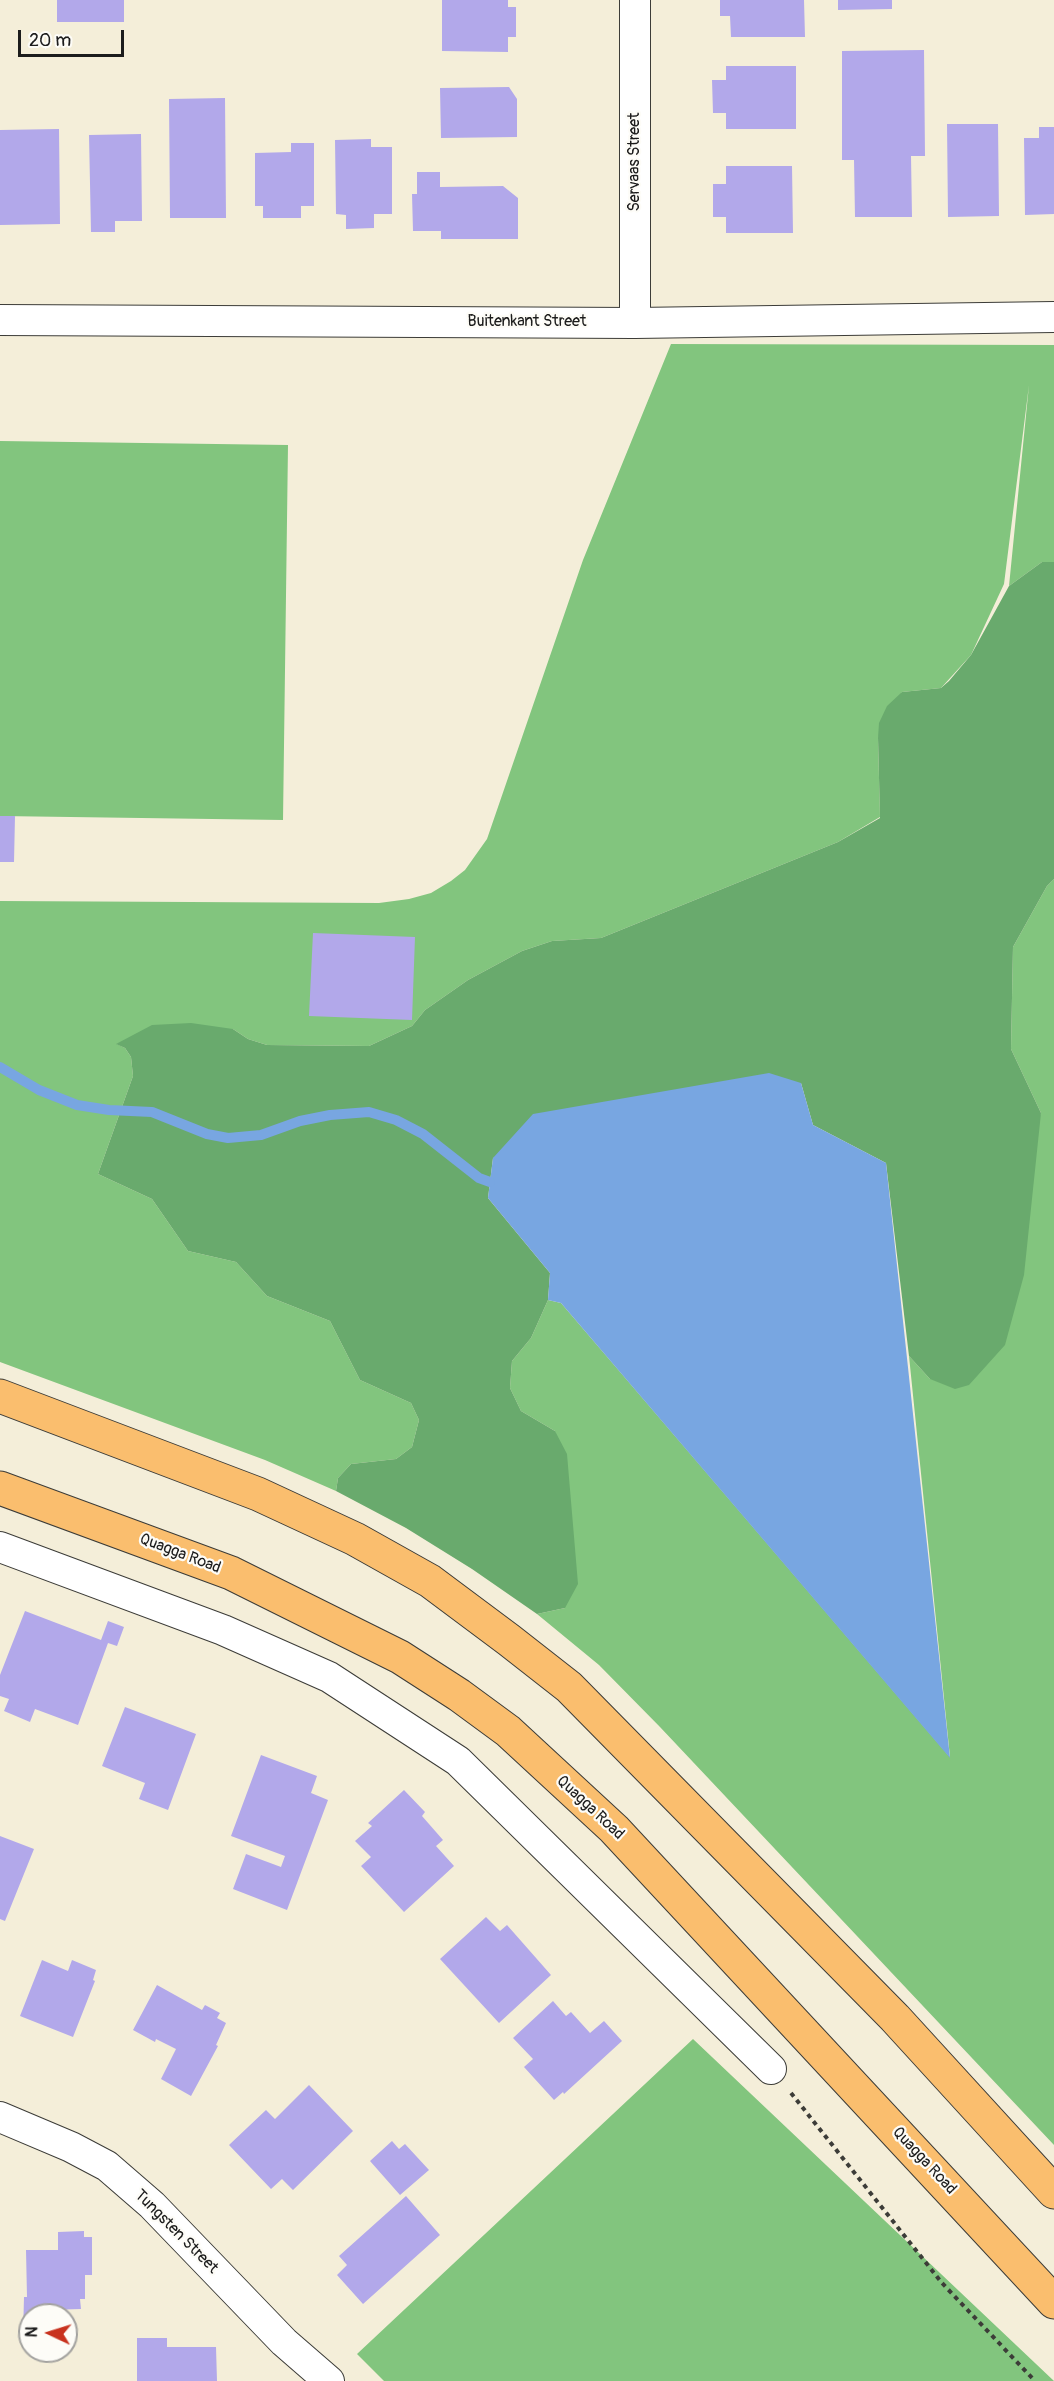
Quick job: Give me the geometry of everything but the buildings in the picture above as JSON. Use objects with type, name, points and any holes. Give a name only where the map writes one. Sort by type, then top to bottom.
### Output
[{"type":"main road","points":[[0,1396],[258,1494],[355,1539],[430,1581],[509,1640],[569,1687],[895,2018],[1054,2192]]},
{"type":"main road","name":"Quagga Road","points":[[0,1488],[231,1573],[400,1657],[459,1695],[508,1731],[614,1829],[1054,2302]]},
{"type":"street","name":"Servaas Street","points":[[635,0],[635,323]]},
{"type":"street","name":"Buitenkant Street","points":[[0,320],[635,323],[1054,317]]},
{"type":"street","points":[[0,1547],[223,1630],[328,1677],[439,1748],[467,1769],[771,2069]]},
{"type":"street","name":"Tungsten Street","points":[[0,2117],[71,2147],[107,2166],[152,2205],[284,2342],[329,2381]]},
{"type":"path","points":[[771,2069],[942,2283],[1035,2381]]},
{"type":"green space","points":[[671,344],[1054,345],[1054,562],[1042,562],[1009,586],[1029,385],[1004,584],[971,655],[941,688],[902,692],[878,738],[880,817],[838,842],[601,938],[552,941],[522,951],[468,980],[425,1010],[412,1026],[369,1046],[267,1045],[248,1039],[233,1029],[117,1044],[125,1048],[131,1057],[133,1076],[98,1174],[152,1199],[188,1251],[236,1262],[267,1296],[330,1321],[360,1380],[411,1403],[419,1420],[412,1447],[396,1459],[351,1464],[338,1478],[336,1491],[265,1460],[0,1362],[0,901],[379,903],[431,893],[465,870],[487,839],[583,560]]},
{"type":"green space","points":[[0,441],[288,445],[283,820],[0,816]]},
{"type":"green space","points":[[1042,562],[1054,562],[1054,879],[1047,886],[1013,947],[1011,1049],[1041,1113],[1024,1275],[1005,1345],[969,1385],[955,1389],[930,1379],[909,1356],[886,1163],[813,1125],[801,1083],[493,1158],[488,1198],[550,1273],[548,1300],[531,1338],[512,1361],[510,1388],[521,1411],[555,1431],[567,1454],[578,1584],[565,1608],[537,1614],[472,1569],[406,1528],[336,1491],[338,1478],[351,1464],[396,1459],[412,1447],[419,1420],[411,1403],[360,1380],[330,1321],[267,1296],[236,1262],[188,1251],[152,1199],[98,1174],[133,1076],[131,1057],[125,1048],[116,1044],[152,1025],[191,1023],[233,1029],[248,1039],[267,1045],[369,1046],[412,1026],[425,1010],[468,980],[522,951],[552,941],[601,938],[838,842],[880,818],[878,738],[879,723],[887,706],[902,692],[941,688],[949,681],[971,655],[1009,586]]},
{"type":"green space","points":[[1054,879],[1054,2145],[660,1727],[599,1665],[537,1614],[565,1608],[555,1431],[521,1411],[510,1388],[512,1361],[531,1338],[548,1300],[561,1303],[950,1757],[909,1356],[930,1379],[1041,1113],[1011,1049],[1013,947],[1047,886]]},
{"type":"green space","points":[[693,2039],[1054,2381],[384,2381],[357,2354]]},
{"type":"water","points":[[769,1073],[801,1083],[813,1125],[886,1163],[950,1758],[561,1303],[548,1300],[550,1273],[488,1198],[493,1158],[533,1114]]},
{"type":"waterway","points":[[0,1067],[39,1090],[77,1105],[109,1110],[152,1112],[207,1134],[228,1138],[261,1135],[300,1121],[330,1115],[369,1112],[396,1120],[423,1134],[479,1178],[490,1182]]}]
